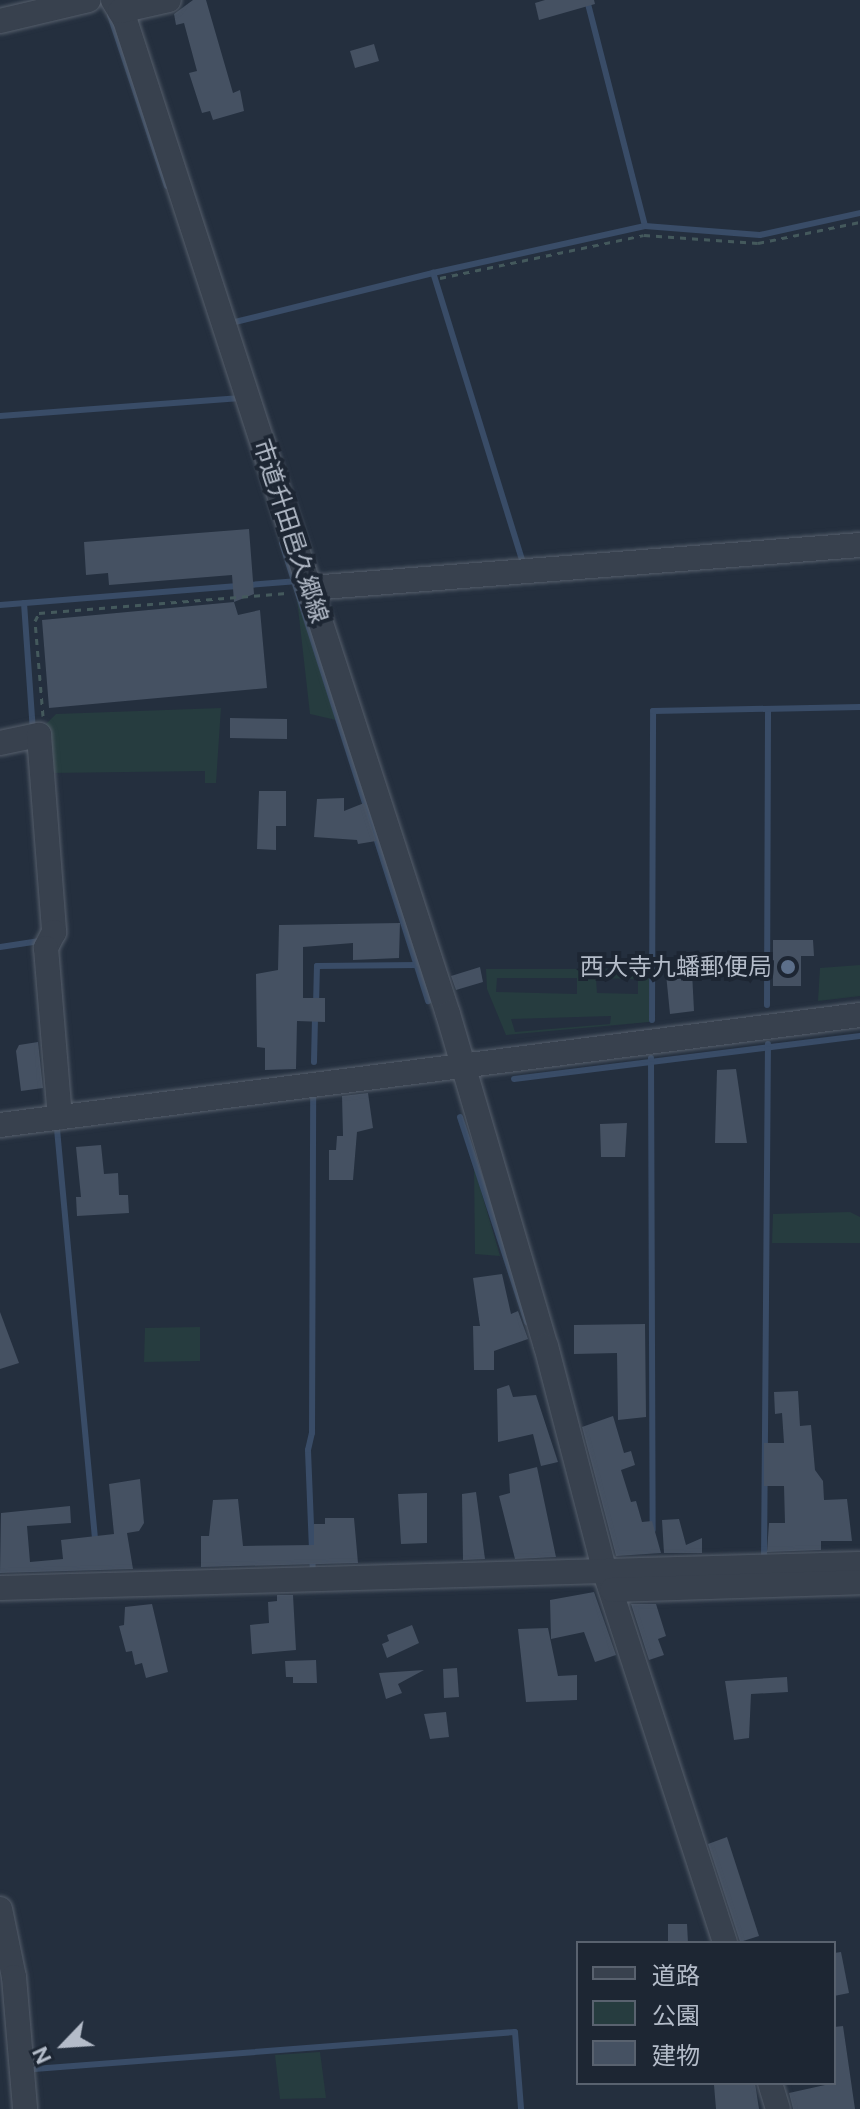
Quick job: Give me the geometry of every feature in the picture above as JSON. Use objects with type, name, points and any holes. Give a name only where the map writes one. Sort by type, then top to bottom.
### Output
[{"type":"street","points":[[0,21],[89,0]]},
{"type":"street","points":[[116,6],[169,0]]},
{"type":"street","name":"市道升田邑久郷線","points":[[116,6],[461,1065],[546,1346],[608,1582],[724,1941]]},
{"type":"street","points":[[305,585],[860,545]]},
{"type":"street","points":[[0,743],[36,736],[54,932],[46,948],[60,1117]]},
{"type":"street","points":[[0,1125],[860,1015]]},
{"type":"street","points":[[608,1582],[860,1564]]},
{"type":"street","points":[[0,1588],[860,1582]]},
{"type":"street","points":[[0,1909],[14,1977],[25,2109]]},
{"type":"street","points":[[771,2085],[778,2109]]},
{"type":"path","points":[[440,278],[644,235],[758,243],[860,222]]},
{"type":"path","points":[[36,736],[39,613],[305,585]]},
{"type":"green space","points":[[297,599],[336,720],[310,714]]},
{"type":"green space","points":[[221,708],[216,783],[205,783],[205,771],[49,773],[45,725],[56,714]]},
{"type":"green space","points":[[860,965],[860,996],[818,1001],[820,968]]},
{"type":"green space","points":[[486,969],[649,969],[649,1022],[506,1035],[487,989]],"holes":[[[497,978],[577,978],[577,994],[496,992]],[[596,978],[638,979],[638,994],[597,993]],[[611,1016],[610,1024],[515,1032],[511,1019]]]},
{"type":"green space","points":[[474,1167],[500,1256],[475,1254]]},
{"type":"green space","points":[[850,1212],[860,1217],[860,1243],[772,1243],[773,1214]]},
{"type":"green space","points":[[200,1327],[200,1361],[144,1362],[145,1328]]},
{"type":"green space","points":[[320,2052],[326,2098],[280,2099],[275,2055]]},
{"type":"building","points":[[193,0],[206,0],[233,93],[240,90],[244,111],[213,120],[210,111],[202,113],[189,73],[197,71],[184,23],[176,25],[174,14]]},
{"type":"building","points":[[545,0],[594,0],[595,4],[539,20],[535,3]]},
{"type":"building","points":[[374,44],[379,61],[355,68],[350,51]]},
{"type":"building","points":[[249,529],[254,594],[234,602],[232,575],[109,585],[108,573],[86,575],[84,542]]},
{"type":"building","points":[[234,602],[238,615],[260,610],[267,688],[49,708],[42,620]]},
{"type":"building","points":[[230,718],[287,719],[287,739],[230,738]]},
{"type":"building","points":[[259,791],[286,791],[286,826],[276,826],[276,850],[257,849]]},
{"type":"building","points":[[344,798],[344,811],[364,803],[376,841],[358,844],[357,840],[314,837],[317,799]]},
{"type":"building","points":[[400,923],[399,958],[353,960],[353,943],[303,947],[303,998],[325,998],[325,1022],[297,1021],[296,1069],[265,1070],[265,1048],[257,1047],[256,974],[278,970],[279,925]]},
{"type":"building","points":[[773,940],[813,940],[814,956],[801,956],[801,986],[773,986]]},
{"type":"building","points":[[480,967],[483,982],[456,990],[451,976]]},
{"type":"building","points":[[692,972],[694,1011],[670,1014],[666,974]]},
{"type":"building","points":[[38,1042],[43,1088],[21,1091],[16,1051],[19,1045]]},
{"type":"building","points":[[736,1069],[747,1143],[715,1143],[717,1070]]},
{"type":"building","points":[[368,1093],[373,1128],[357,1132],[353,1180],[329,1180],[329,1150],[336,1150],[337,1136],[343,1136],[342,1096]]},
{"type":"building","points":[[627,1123],[625,1157],[601,1157],[600,1124]]},
{"type":"building","points":[[101,1145],[104,1174],[118,1173],[119,1195],[128,1195],[129,1213],[77,1216],[76,1197],[81,1197],[76,1147]]},
{"type":"building","points":[[502,1274],[511,1314],[518,1311],[528,1339],[494,1351],[494,1370],[474,1370],[473,1326],[480,1326],[473,1278]]},
{"type":"building","points":[[0,1312],[19,1363],[0,1369]]},
{"type":"building","points":[[645,1324],[646,1417],[618,1420],[617,1353],[574,1354],[574,1325]]},
{"type":"building","points":[[509,1385],[513,1397],[536,1395],[558,1462],[541,1466],[533,1434],[498,1442],[497,1389]]},
{"type":"building","points":[[798,1391],[800,1426],[811,1425],[815,1470],[823,1481],[824,1500],[847,1499],[852,1541],[821,1541],[821,1550],[767,1552],[769,1523],[785,1523],[784,1486],[764,1486],[764,1443],[784,1443],[782,1413],[775,1414],[774,1392]]},
{"type":"building","points":[[613,1416],[624,1453],[631,1451],[635,1465],[621,1470],[631,1502],[636,1501],[642,1522],[652,1521],[661,1553],[616,1556],[582,1427]]},
{"type":"building","points":[[537,1467],[556,1557],[515,1559],[499,1496],[510,1493],[509,1474]]},
{"type":"building","points":[[140,1479],[144,1523],[139,1531],[127,1533],[133,1569],[0,1573],[1,1513],[70,1506],[71,1523],[27,1526],[30,1562],[63,1559],[61,1540],[114,1534],[109,1484]]},
{"type":"building","points":[[476,1492],[485,1559],[463,1560],[462,1494]]},
{"type":"building","points":[[427,1493],[427,1543],[401,1544],[398,1494]]},
{"type":"building","points":[[238,1499],[243,1546],[314,1545],[314,1524],[325,1524],[325,1518],[354,1518],[358,1563],[201,1567],[201,1536],[209,1536],[213,1500]]},
{"type":"building","points":[[679,1519],[686,1545],[702,1538],[702,1553],[664,1553],[662,1520]]},
{"type":"building","points":[[594,1592],[616,1655],[595,1662],[584,1632],[551,1639],[550,1600]]},
{"type":"building","points":[[277,1595],[293,1595],[296,1650],[252,1654],[250,1625],[269,1623],[268,1602],[277,1601]]},
{"type":"building","points":[[152,1604],[168,1672],[146,1678],[142,1663],[135,1665],[132,1651],[126,1652],[119,1626],[124,1625],[125,1607]]},
{"type":"building","points":[[631,1604],[656,1604],[666,1636],[658,1639],[664,1655],[649,1660]]},
{"type":"building","points":[[412,1625],[419,1643],[387,1658],[382,1644],[389,1641],[387,1635]]},
{"type":"building","points":[[548,1628],[558,1676],[577,1675],[577,1700],[526,1702],[518,1629]]},
{"type":"building","points":[[316,1660],[317,1683],[293,1683],[293,1677],[286,1677],[285,1661]]},
{"type":"building","points":[[457,1668],[459,1697],[444,1698],[443,1669]]},
{"type":"building","points":[[424,1670],[398,1684],[402,1693],[386,1699],[379,1673]]},
{"type":"building","points":[[787,1677],[788,1692],[751,1694],[749,1738],[734,1740],[725,1681]]},
{"type":"building","points":[[446,1712],[449,1737],[430,1739],[424,1714]]},
{"type":"building","points":[[727,1837],[759,1936],[740,1941],[708,1844]]},
{"type":"building","points":[[668,1924],[687,1924],[688,1941],[668,1941]]},
{"type":"building","points":[[841,1952],[849,1993],[836,1996],[836,1953]]},
{"type":"building","points":[[843,2026],[855,2109],[793,2109],[789,2093],[836,2085],[836,2027]]},
{"type":"building","points":[[714,2085],[755,2085],[759,2109],[716,2109]]},
{"type":"waterway","points":[[587,0],[645,226]]},
{"type":"waterway","points":[[110,15],[167,186]]},
{"type":"waterway","points":[[523,563],[433,273],[645,226],[760,235],[860,213]]},
{"type":"waterway","points":[[235,322],[433,273]]},
{"type":"waterway","points":[[0,416],[237,398]]},
{"type":"waterway","points":[[282,543],[428,1001]]},
{"type":"waterway","points":[[0,605],[298,581]]},
{"type":"waterway","points":[[24,603],[33,731]]},
{"type":"waterway","points":[[652,1020],[653,711],[860,707]]},
{"type":"waterway","points":[[767,1005],[768,709]]},
{"type":"waterway","points":[[0,947],[40,941]]},
{"type":"waterway","points":[[316,1006],[317,966],[417,965]]},
{"type":"waterway","points":[[314,1062],[315,1017]]},
{"type":"waterway","points":[[514,1079],[860,1036]]},
{"type":"waterway","points":[[764,1562],[768,1044]]},
{"type":"waterway","points":[[651,1058],[653,1530]]},
{"type":"waterway","points":[[313,1097],[312,1433],[308,1450],[313,1575]]},
{"type":"waterway","points":[[460,1117],[527,1322]]},
{"type":"waterway","points":[[57,1129],[95,1542]]},
{"type":"waterway","points":[[34,2069],[515,2032],[521,2109]]},
{"type":"place","name":"西大寺九蟠郵便局","points":[[788,967]]}]
